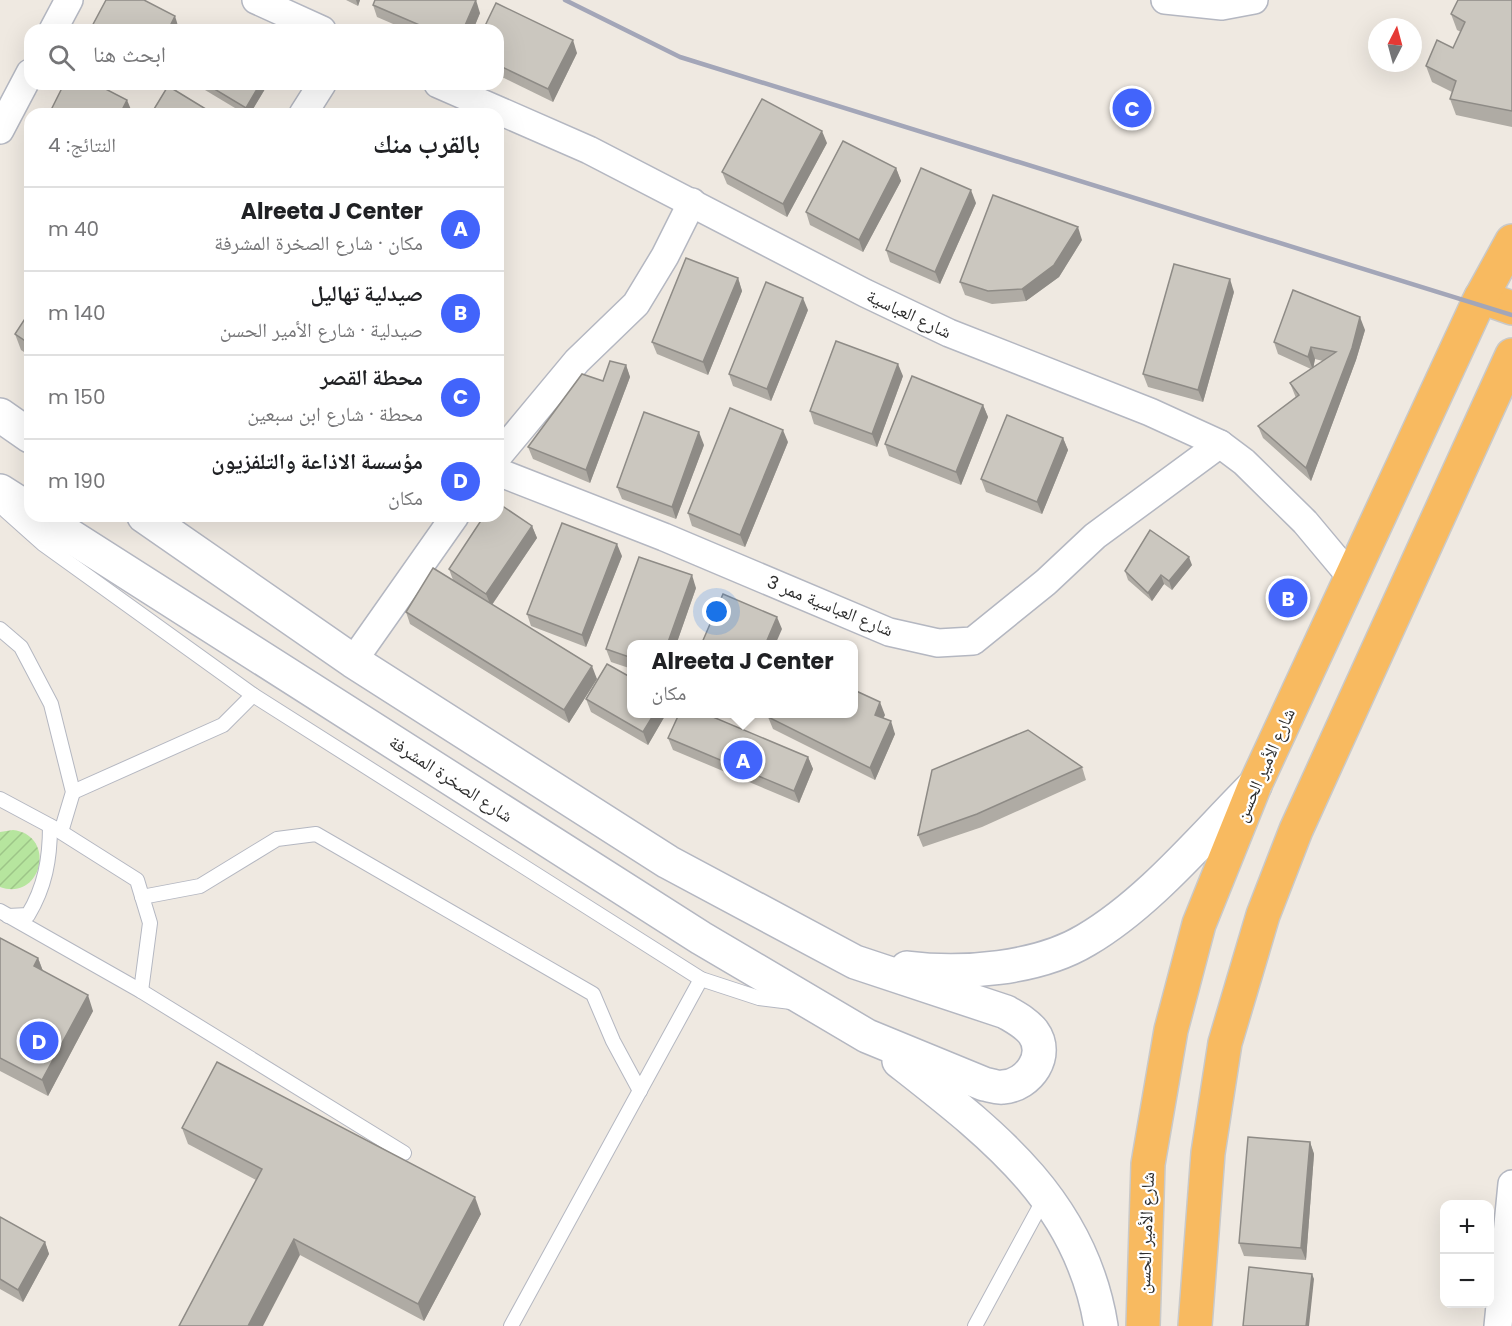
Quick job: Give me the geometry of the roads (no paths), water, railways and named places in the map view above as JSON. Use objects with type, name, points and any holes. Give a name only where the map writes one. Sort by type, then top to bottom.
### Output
[{"type":"highway","name":"شارع الأمير الحسن","points":[[1143,1326],[1148,1164],[1172,1030],[1199,924],[1255,785],[1481,297],[1512,241]]},
{"type":"highway","points":[[1481,297],[1512,308]]},
{"type":"highway","points":[[1195,1326],[1208,1153],[1225,1043],[1263,915],[1296,830],[1512,355]]},
{"type":"main road","points":[[0,415],[24,432]]},
{"type":"main road","points":[[0,491],[24,506]]},
{"type":"main road","name":"شارع الصخرة المشرفة","points":[[48,522],[701,938],[867,1036]]},
{"type":"main road","points":[[153,522],[353,661],[668,862],[855,962],[1006,1012],[1025,1024],[1035,1034],[1039,1049],[1032,1072],[1020,1083],[1003,1087],[984,1084],[867,1036]]},
{"type":"main road","points":[[855,962],[920,970],[969,970],[1037,962],[1086,941],[1141,899],[1255,785]]},
{"type":"main road","points":[[867,1036],[982,1126],[1046,1195],[1082,1257],[1097,1302],[1101,1326]]},
{"type":"street","points":[[56,24],[69,0]]},
{"type":"street","points":[[256,0],[309,24]]},
{"type":"street","points":[[1165,0],[1222,6],[1254,0]]},
{"type":"street","points":[[0,130],[24,84]]},
{"type":"street","points":[[307,108],[318,90]]},
{"type":"street","name":"شارع العباسية","points":[[452,90],[493,108]]},
{"type":"street","name":"شارع العباسية","points":[[504,113],[589,150],[865,293],[949,333],[1150,412],[1220,444],[1245,462],[1305,522],[1351,577]]},
{"type":"street","points":[[504,449],[577,361],[636,304],[665,256],[692,202]]},
{"type":"street","name":"شارع العباسية ممر 3","points":[[504,474],[664,537],[889,632],[938,643],[973,641],[1046,582],[1095,536],[1220,444]]},
{"type":"street","points":[[353,661],[451,522]]},
{"type":"street","points":[[1498,1326],[1512,1184]]},
{"type":"lane","points":[[0,505],[43,544],[253,695],[701,979],[759,998],[816,1006]]},
{"type":"lane","points":[[0,629],[21,647],[51,704],[73,792],[56,829],[41,893],[28,915],[4,914]]},
{"type":"lane","points":[[73,792],[223,725],[253,695]]},
{"type":"lane","points":[[0,799],[56,829],[137,880],[150,923],[141,991]]},
{"type":"lane","points":[[0,812],[14,806]]},
{"type":"lane","points":[[142,897],[201,886],[277,839],[316,834],[593,994],[640,1091]]},
{"type":"lane","points":[[4,914],[141,991],[405,1154]]},
{"type":"lane","points":[[511,1326],[701,979]]},
{"type":"lane","points":[[975,1326],[1046,1195]]},
{"type":"railway","points":[[565,0],[680,57],[1512,315]]},
{"type":"place","name":"محطة القصر","points":[[1132,108]]},
{"type":"place","name":"صيدلية تهاليل","points":[[1288,598]]},
{"type":"place","name":"Alreeta J Center","points":[[743,760]]},
{"type":"place","name":"مؤسسة الاذاعة والتلفزيون","points":[[39,1041]]}]
